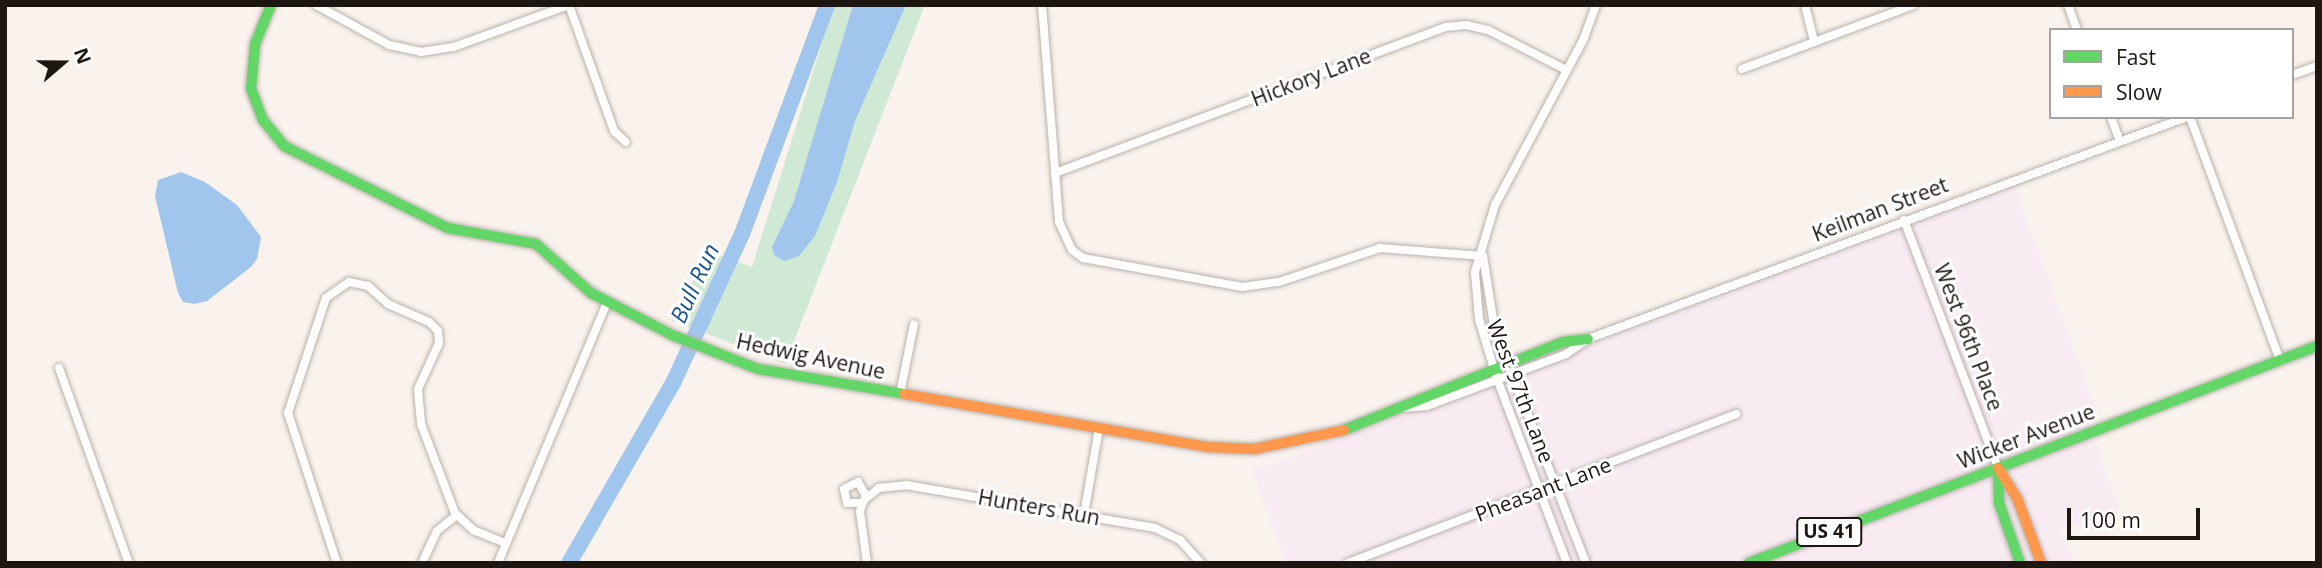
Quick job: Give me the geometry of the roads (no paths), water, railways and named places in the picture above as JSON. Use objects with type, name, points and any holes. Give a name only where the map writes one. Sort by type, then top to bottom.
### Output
[{"type":"main road","name":"Hedwig Avenue","points":[[271,5],[255,44],[251,89],[263,120],[284,146],[448,228],[511,236],[536,244],[583,289],[701,348],[758,369],[1208,447],[1254,449],[1319,439],[1404,408],[1423,395],[1496,367]]},
{"type":"main road","name":"Keilman Street","points":[[1496,367],[1572,339],[1588,339]]},
{"type":"main road","name":"Wicker Avenue","points":[[1749,563],[2317,346]]},
{"type":"main road","name":"West 96th Place","points":[[1998,468],[1999,503],[2020,563]]},
{"type":"main road","name":"West 96th Place","points":[[1998,468],[2017,498],[2041,563]]},
{"type":"street","points":[[316,5],[389,45],[421,52],[454,47],[569,5],[614,131],[626,142]]},
{"type":"street","points":[[1042,5],[1059,222],[1072,250],[1097,264],[1242,287],[1279,282],[1380,248],[1483,256]]},
{"type":"street","name":"West 97th Lane","points":[[1567,563],[1497,379],[1496,367],[1476,303],[1475,272],[1483,256],[1495,205],[1566,71],[1596,5]]},
{"type":"street","points":[[1805,5],[1814,42]]},
{"type":"street","points":[[1742,69],[1913,5]]},
{"type":"street","points":[[2068,5],[2076,28]]},
{"type":"street","name":"Hickory Lane","points":[[1055,173],[1446,27],[1481,27],[1566,71]]},
{"type":"street","points":[[2294,74],[2317,66]]},
{"type":"street","points":[[2112,119],[2119,139]]},
{"type":"street","name":"Keilman Street","points":[[1497,379],[1566,354],[1588,339],[2119,139],[2182,119]]},
{"type":"street","points":[[2189,119],[2280,360]]},
{"type":"street","name":"West 96th Place","points":[[1904,220],[1998,468]]},
{"type":"street","name":"West 97th Lane","points":[[1483,256],[1492,321],[1507,362],[1515,373],[1586,563]]},
{"type":"street","points":[[337,563],[288,413],[326,298],[349,282],[368,286],[388,304],[429,322],[438,331],[439,343],[420,381],[417,408],[457,515],[473,530],[506,543]]},
{"type":"street","points":[[498,563],[607,302]]},
{"type":"street","points":[[901,394],[914,324]]},
{"type":"street","points":[[59,368],[129,563]]},
{"type":"street","name":"Hedwig Avenue","points":[[1404,408],[1427,406],[1497,379]]},
{"type":"street","name":"Pheasant Lane","points":[[1349,563],[1736,414]]},
{"type":"street","points":[[1084,515],[1099,428]]},
{"type":"street","name":"Hunters Run","points":[[867,563],[864,500],[879,488],[916,486],[1163,531],[1187,545],[1201,563]]},
{"type":"street","points":[[422,563],[437,531],[457,515]]},
{"type":"water","points":[[853,5],[906,5],[855,121],[837,182],[815,236],[799,256],[784,261],[774,255],[772,247],[794,201]]},
{"type":"water","points":[[181,172],[205,182],[237,205],[261,237],[257,259],[251,267],[207,301],[194,304],[183,302],[178,293],[155,196],[158,180]]},
{"type":"waterway","name":"Bull Run","points":[[569,563],[674,381],[742,234],[827,5]]}]
